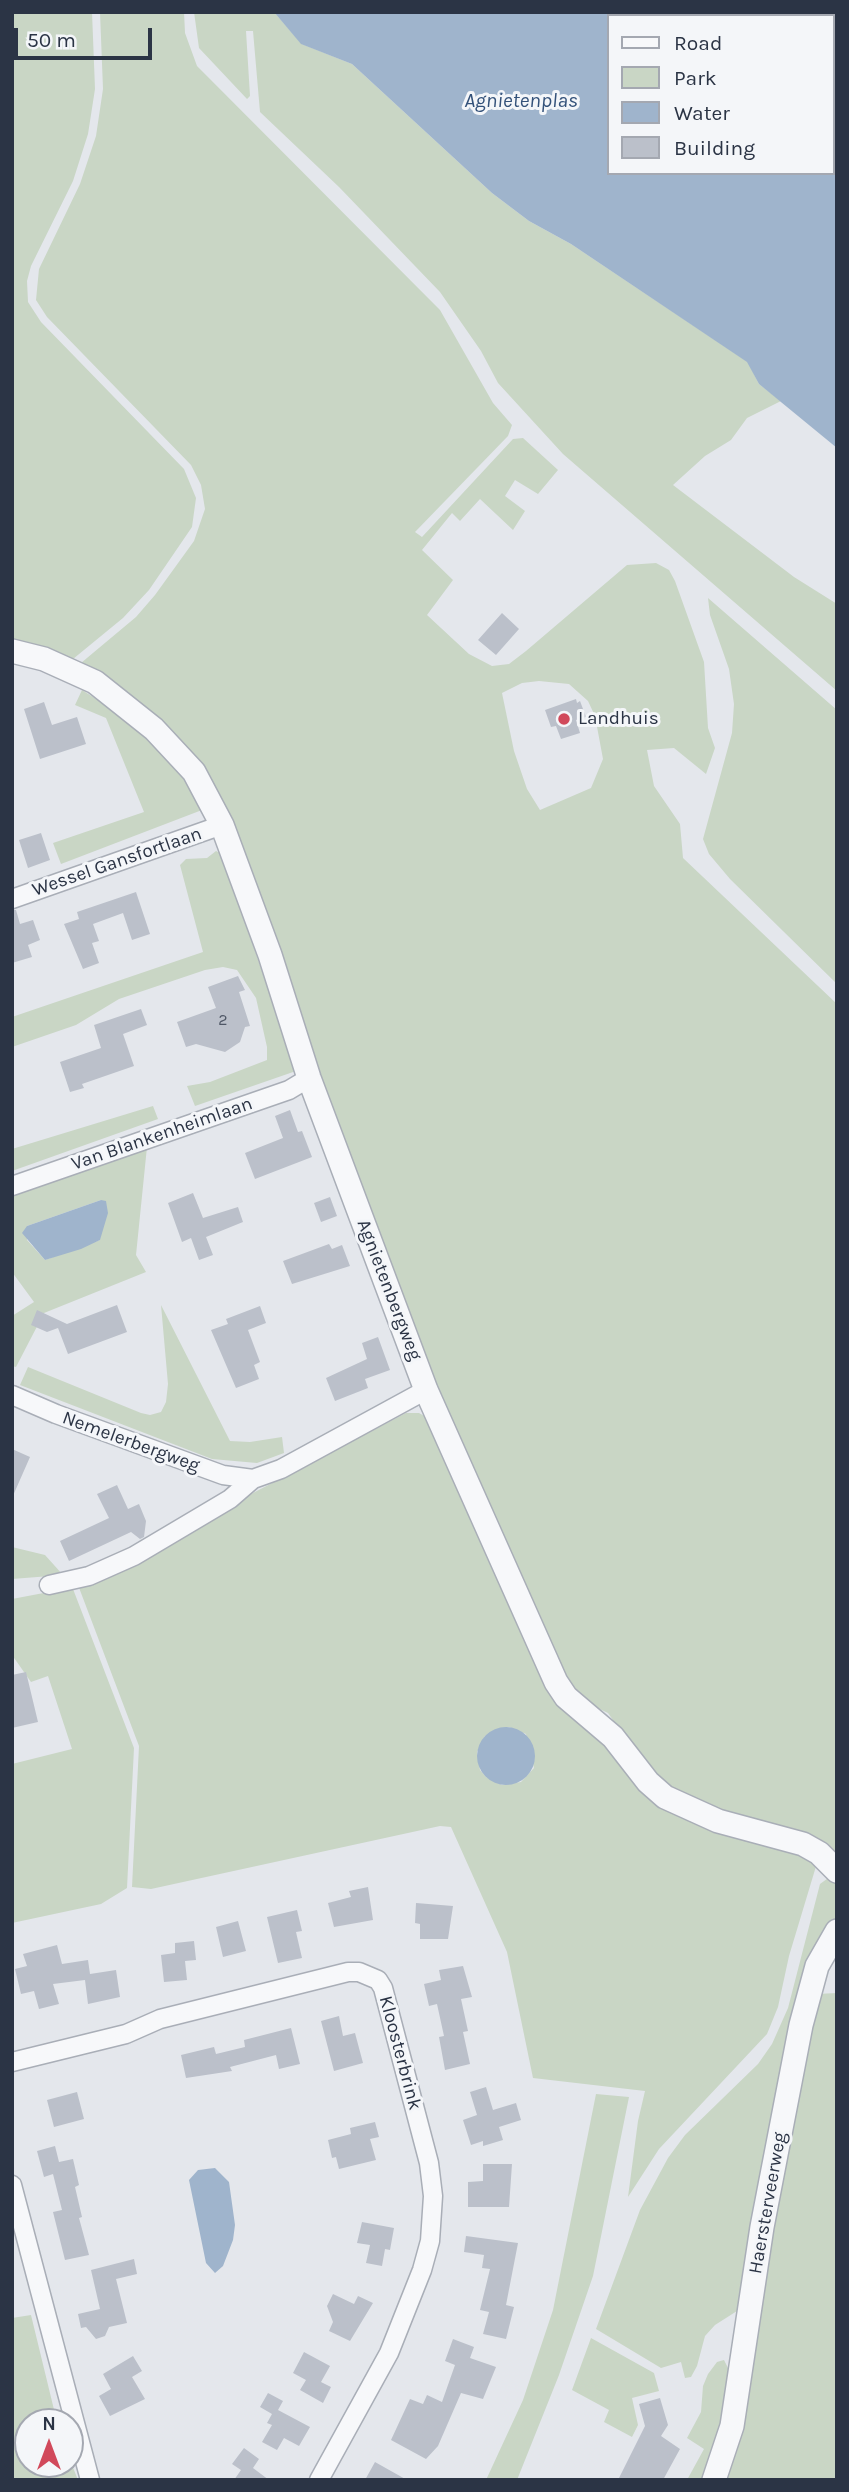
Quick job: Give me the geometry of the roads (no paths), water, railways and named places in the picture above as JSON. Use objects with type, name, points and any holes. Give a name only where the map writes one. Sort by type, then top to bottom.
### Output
[{"type":"street","name":"Agnietenbergweg","points":[[12,652],[44,659],[94,682],[154,729],[194,772],[222,825],[270,955],[309,1078],[426,1390],[556,1682],[566,1697],[614,1737],[640,1773],[665,1797],[718,1821],[803,1844],[819,1853],[837,1871]]},
{"type":"street","name":"Wessel Gansfortlaan","points":[[12,899],[222,825]]},
{"type":"street","name":"Van Blankenheimlaan","points":[[12,1186],[289,1090],[309,1078]]},
{"type":"street","points":[[49,1585],[89,1576],[134,1556],[230,1500],[253,1479],[281,1469],[426,1390]]},
{"type":"street","name":"Nemelerbergweg","points":[[12,1395],[55,1415],[223,1475],[253,1479]]},
{"type":"street","name":"Haersterveerweg","points":[[714,2480],[732,2426],[762,2227],[802,2025],[817,1966],[837,1931]]},
{"type":"street","name":"Kloosterbrink","points":[[12,2062],[126,2034],[160,2019],[348,1972],[359,1972],[378,1980],[383,1988],[429,2163],[433,2196],[430,2241],[422,2270],[389,2353],[319,2480]]},
{"type":"street","points":[[12,2185],[90,2480]]},
{"type":"water","name":"Agnietenplas","points":[[274,12],[837,12],[837,448],[759,384],[747,362],[571,244],[529,221],[492,193],[352,64],[301,44]]},
{"type":"water","points":[[101,1200],[106,1201],[108,1213],[100,1240],[81,1249],[45,1260],[22,1233],[27,1226]]},
{"type":"water","points":[[500,1727],[512,1727],[527,1735],[535,1750],[535,1762],[527,1777],[512,1785],[500,1785],[485,1777],[477,1762],[477,1750],[485,1735]]},
{"type":"water","points":[[215,2168],[229,2182],[235,2225],[233,2240],[223,2266],[215,2273],[206,2263],[189,2180],[198,2170]]},
{"type":"place","name":"Landhuis","points":[[564,719]]}]
